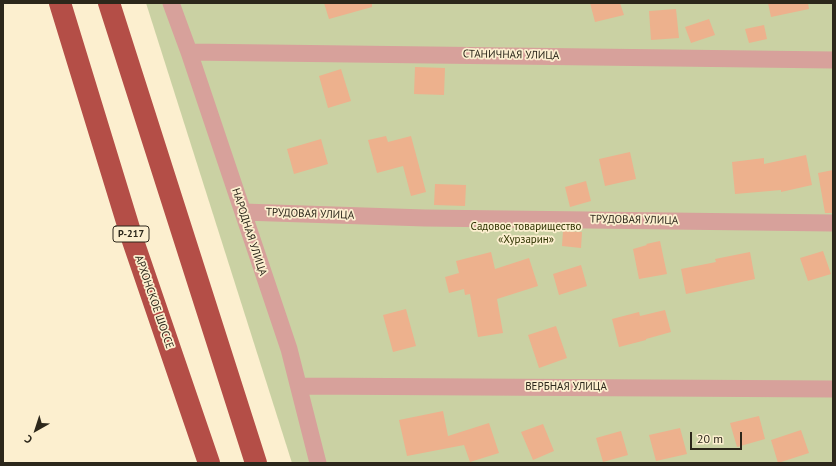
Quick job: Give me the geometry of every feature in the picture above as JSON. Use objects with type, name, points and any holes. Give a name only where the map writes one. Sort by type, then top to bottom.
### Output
[{"type":"highway","name":"АРХОНСКОЕ ШОССЕ","points":[[60,3],[132,238],[209,463]]},
{"type":"highway","points":[[109,3],[256,463]]},
{"type":"street","name":"НАРОДНАЯ УЛИЦА","points":[[171,3],[189,52],[289,350],[318,463]]},
{"type":"street","name":"СТАНИЧНАЯ УЛИЦА","points":[[189,52],[833,60]]},
{"type":"street","name":"ТРУДОВАЯ УЛИЦА","points":[[243,212],[425,218],[833,223]]},
{"type":"street","name":"ВЕРБНАЯ УЛИЦА","points":[[298,386],[833,389]]},
{"type":"green space","name":"Садовое товарищество «Хурзарин»","points":[[146,3],[833,3],[833,463],[292,463]]},
{"type":"building","points":[[324,3],[372,3],[372,7],[329,19]]},
{"type":"building","points":[[590,3],[620,3],[624,15],[595,22]]},
{"type":"building","points":[[768,3],[808,3],[809,9],[771,17]]},
{"type":"building","points":[[676,9],[679,38],[651,40],[649,11]]},
{"type":"building","points":[[709,19],[715,35],[691,43],[685,27]]},
{"type":"building","points":[[764,25],[767,39],[749,43],[745,29]]},
{"type":"building","points":[[415,67],[445,68],[444,95],[414,94]]},
{"type":"building","points":[[341,69],[351,101],[328,108],[319,76]]},
{"type":"building","points":[[386,136],[388,142],[411,136],[426,192],[411,196],[403,166],[377,173],[368,140]]},
{"type":"building","points":[[321,139],[328,164],[294,174],[287,149]]},
{"type":"building","points":[[630,152],[636,179],[605,186],[599,159]]},
{"type":"building","points":[[806,155],[812,185],[781,192],[781,190],[735,194],[732,162],[764,158],[764,164]]},
{"type":"building","points":[[833,170],[833,213],[825,213],[818,173]]},
{"type":"building","points":[[586,181],[591,201],[570,207],[565,187]]},
{"type":"building","points":[[435,184],[466,185],[465,206],[434,205]]},
{"type":"building","points":[[563,231],[582,232],[581,248],[562,246]]},
{"type":"building","points":[[660,241],[667,274],[639,279],[633,249]]},
{"type":"building","points":[[823,251],[831,274],[808,281],[800,258]]},
{"type":"building","points":[[491,252],[495,269],[529,258],[538,286],[497,299],[503,333],[478,337],[470,294],[465,295],[464,289],[449,293],[445,277],[459,273],[456,261]]},
{"type":"building","points":[[750,252],[755,279],[686,294],[681,269],[716,262],[715,259]]},
{"type":"building","points":[[581,265],[587,286],[559,295],[553,274]]},
{"type":"building","points":[[406,309],[416,346],[393,352],[383,315]]},
{"type":"building","points":[[665,310],[671,332],[619,347],[612,319],[639,312],[640,316]]},
{"type":"building","points":[[556,326],[567,358],[539,368],[528,335]]},
{"type":"building","points":[[443,411],[448,436],[489,423],[499,453],[470,462],[464,445],[407,456],[399,420]]},
{"type":"building","points":[[759,416],[765,439],[737,447],[730,423]]},
{"type":"building","points":[[543,424],[554,451],[533,460],[521,432]]},
{"type":"building","points":[[680,428],[687,454],[656,461],[649,435]]},
{"type":"building","points":[[801,430],[809,453],[778,463],[771,440]]},
{"type":"building","points":[[621,431],[628,455],[603,462],[596,438]]}]
